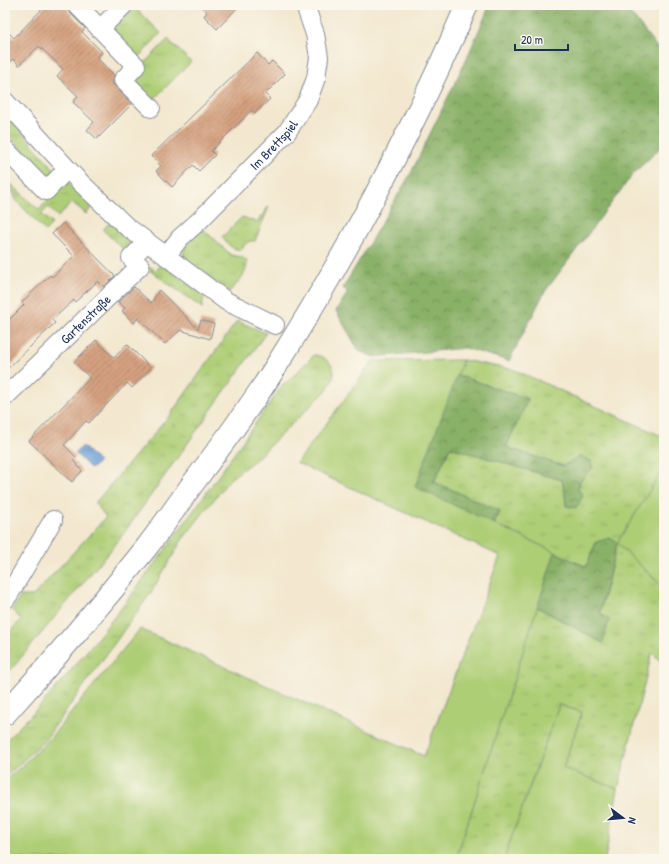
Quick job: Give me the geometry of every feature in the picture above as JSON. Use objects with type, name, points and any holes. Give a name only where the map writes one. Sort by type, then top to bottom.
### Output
[{"type":"main road","points":[[5,714],[77,631],[146,547],[243,416],[273,372],[320,296],[381,185],[443,60],[467,5]]},
{"type":"street","points":[[77,5],[136,66],[123,80],[151,108]]},
{"type":"street","points":[[100,29],[124,5]]},
{"type":"street","name":"Im Brettspiel","points":[[166,256],[180,238],[200,220],[286,132],[308,100],[316,78],[319,57],[315,34],[305,5]]},
{"type":"street","points":[[7,107],[126,226],[226,301],[275,325]]},
{"type":"street","points":[[5,149],[46,191],[67,168]]},
{"type":"street","name":"Gartenstraße","points":[[5,397],[140,266],[131,258],[147,242]]},
{"type":"street","points":[[5,600],[53,520]]},
{"type":"green space","points":[[490,5],[624,5],[664,56],[664,144],[633,174],[544,293],[509,361],[465,348],[374,357],[359,351],[336,311],[348,292],[343,288],[411,173],[466,60]]},
{"type":"green space","points":[[134,7],[161,33],[137,59],[110,31]]},
{"type":"green space","points":[[168,39],[191,62],[151,102],[128,80]]},
{"type":"green space","points":[[11,120],[55,170],[48,178],[5,131],[5,126]]},
{"type":"green space","points":[[66,180],[93,206],[86,214],[72,202],[58,217],[48,207],[42,214],[52,224],[45,231],[16,200],[10,183],[39,210]]},
{"type":"green space","points":[[269,206],[255,241],[250,241],[241,250],[230,246],[222,237],[242,217],[257,222]]},
{"type":"green space","points":[[110,222],[132,242],[124,250],[103,230]]},
{"type":"green space","points":[[197,229],[204,230],[231,255],[242,257],[247,261],[244,274],[229,292],[192,265],[183,255],[185,244]]},
{"type":"green space","points":[[161,264],[204,296],[202,308],[145,267],[147,265],[156,271]]},
{"type":"green space","points":[[237,321],[266,333],[119,540],[5,677],[5,636],[21,620],[12,610],[21,596],[33,596],[106,517],[95,503],[170,415]]},
{"type":"green space","points":[[314,355],[323,357],[330,362],[332,366],[334,374],[333,379],[326,391],[255,460],[230,479],[182,540],[152,591],[45,740],[5,777],[5,741],[48,697],[120,610],[176,535],[284,383],[286,383]]},
{"type":"green space","points":[[463,360],[515,370],[664,437],[664,468],[618,543],[664,588],[664,664],[652,653],[618,789],[563,768],[582,712],[559,705],[504,859],[456,859],[537,607],[603,643],[600,612],[617,543],[586,567],[494,524],[500,511],[434,482],[450,447],[562,480],[566,506],[578,489],[580,481],[593,468],[563,466],[506,447],[528,399],[457,375]]},
{"type":"green space","points":[[463,360],[415,487],[555,552],[456,859],[5,859],[5,781],[47,742],[140,629],[424,756],[500,556],[297,463],[373,361]]},
{"type":"green space","points":[[457,375],[528,399],[506,447],[563,466],[580,456],[591,461],[593,468],[580,481],[578,489],[583,496],[576,508],[566,506],[562,480],[450,447],[434,482],[500,511],[494,524],[415,487]]},
{"type":"green space","points":[[664,468],[664,588],[617,543]]},
{"type":"green space","points":[[610,538],[617,543],[600,612],[609,620],[603,643],[537,607],[555,552],[586,567],[596,542]]},
{"type":"green space","points":[[559,705],[582,712],[563,768],[618,789],[605,859],[504,859]]},
{"type":"water","points":[[83,446],[99,462],[91,469],[75,453]]},
{"type":"building","points":[[46,5],[67,5],[69,12],[85,28],[82,32],[102,52],[97,58],[114,75],[112,83],[132,104],[97,139],[87,130],[94,122],[73,102],[78,96],[57,76],[63,69],[39,46],[19,65],[13,59],[5,66],[5,29],[14,38]]},
{"type":"building","points":[[200,5],[240,5],[217,29],[204,16],[207,12]]},
{"type":"building","points":[[257,53],[268,65],[272,61],[285,74],[265,94],[270,99],[255,113],[252,110],[211,151],[215,155],[199,171],[193,165],[172,187],[156,171],[161,166],[151,156]]},
{"type":"building","points":[[63,223],[115,276],[104,287],[98,281],[75,302],[74,300],[52,320],[55,323],[5,371],[5,324],[24,305],[22,302],[50,275],[52,277],[74,256],[52,234]]},
{"type":"building","points":[[134,287],[151,303],[159,290],[198,329],[201,320],[214,324],[210,339],[180,330],[165,344],[138,318],[134,323],[122,311],[125,308],[118,302]]},
{"type":"building","points":[[96,340],[114,358],[127,344],[151,368],[132,388],[127,383],[89,423],[86,421],[64,445],[76,457],[73,460],[82,471],[72,482],[29,441],[90,378],[74,362]]}]
